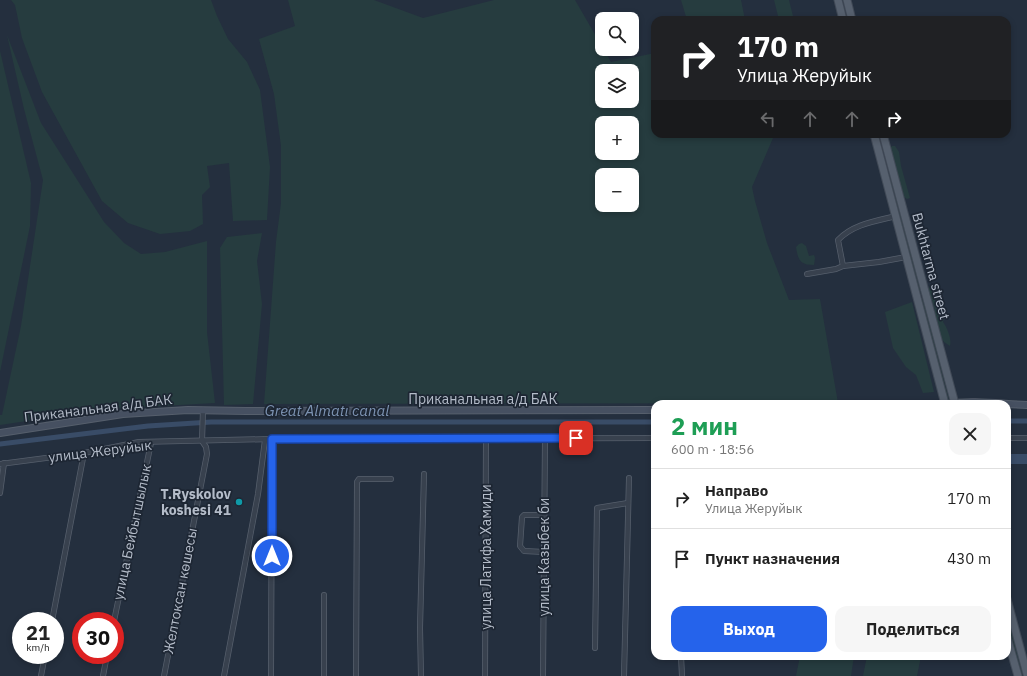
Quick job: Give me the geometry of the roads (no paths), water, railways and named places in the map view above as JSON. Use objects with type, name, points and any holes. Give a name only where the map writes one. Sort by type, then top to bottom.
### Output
[{"type":"main road","points":[[838,0],[842,16]]},
{"type":"main road","points":[[847,0],[851,16]]},
{"type":"main road","name":"Bukhtarma street","points":[[875,138],[945,400]]},
{"type":"main road","name":"Bukhtarma street","points":[[884,138],[954,400]]},
{"type":"main road","points":[[884,174],[893,172]]},
{"type":"main road","points":[[917,295],[925,293]]},
{"type":"main road","points":[[1011,614],[1027,674]]},
{"type":"main road","points":[[1011,651],[1018,676]]},
{"type":"street","points":[[843,266],[837,242],[841,236],[851,229],[864,224],[896,216]]},
{"type":"street","points":[[807,274],[836,269],[843,266],[906,257]]},
{"type":"street","points":[[1011,404],[1027,405]]},
{"type":"street","name":"Приканальная а/д БАК","points":[[0,433],[123,414],[188,410],[651,410]]},
{"type":"street","name":"Желтоксан көшесы","points":[[164,676],[207,454],[206,447],[202,439],[203,410]]},
{"type":"street","name":"улица Латифа Хамиди","points":[[485,676],[486,438]]},
{"type":"street","name":"улица Казыбек би","points":[[543,676],[545,438]]},
{"type":"street","points":[[271,676],[272,439],[651,438]]},
{"type":"street","points":[[1011,438],[1027,438]]},
{"type":"street","name":"улица Жеруйык","points":[[2,463],[84,453],[139,442],[151,443],[202,439],[272,439]]},
{"type":"street","points":[[224,676],[258,494],[265,440]]},
{"type":"street","name":"улица Бейбытшылык","points":[[116,612],[151,443]]},
{"type":"street","points":[[54,612],[84,453]]},
{"type":"street","points":[[0,492],[2,463]]},
{"type":"street","points":[[421,676],[420,628],[424,474]]},
{"type":"street","points":[[356,676],[357,482],[362,478],[390,479]]},
{"type":"street","points":[[624,676],[629,478]]},
{"type":"street","points":[[595,648],[597,508],[628,503]]},
{"type":"street","points":[[544,515],[524,515],[522,517],[520,546],[524,552],[544,552]]},
{"type":"street","points":[[324,595],[324,676]]},
{"type":"street","points":[[681,660],[682,676]]},
{"type":"street","points":[[41,676],[43,664]]},
{"type":"street","points":[[103,676],[105,664]]},
{"type":"water","points":[[1011,454],[1027,454],[1027,464],[1011,464]]},
{"type":"waterway","name":"Great Almatı canal","points":[[1011,421],[1027,421]]},
{"type":"waterway","name":"Great Almatı canal","points":[[0,444],[148,426],[211,422],[651,422]]},
{"type":"place","name":"T.Ryskolov koshesi 41","points":[[239,502]]}]
